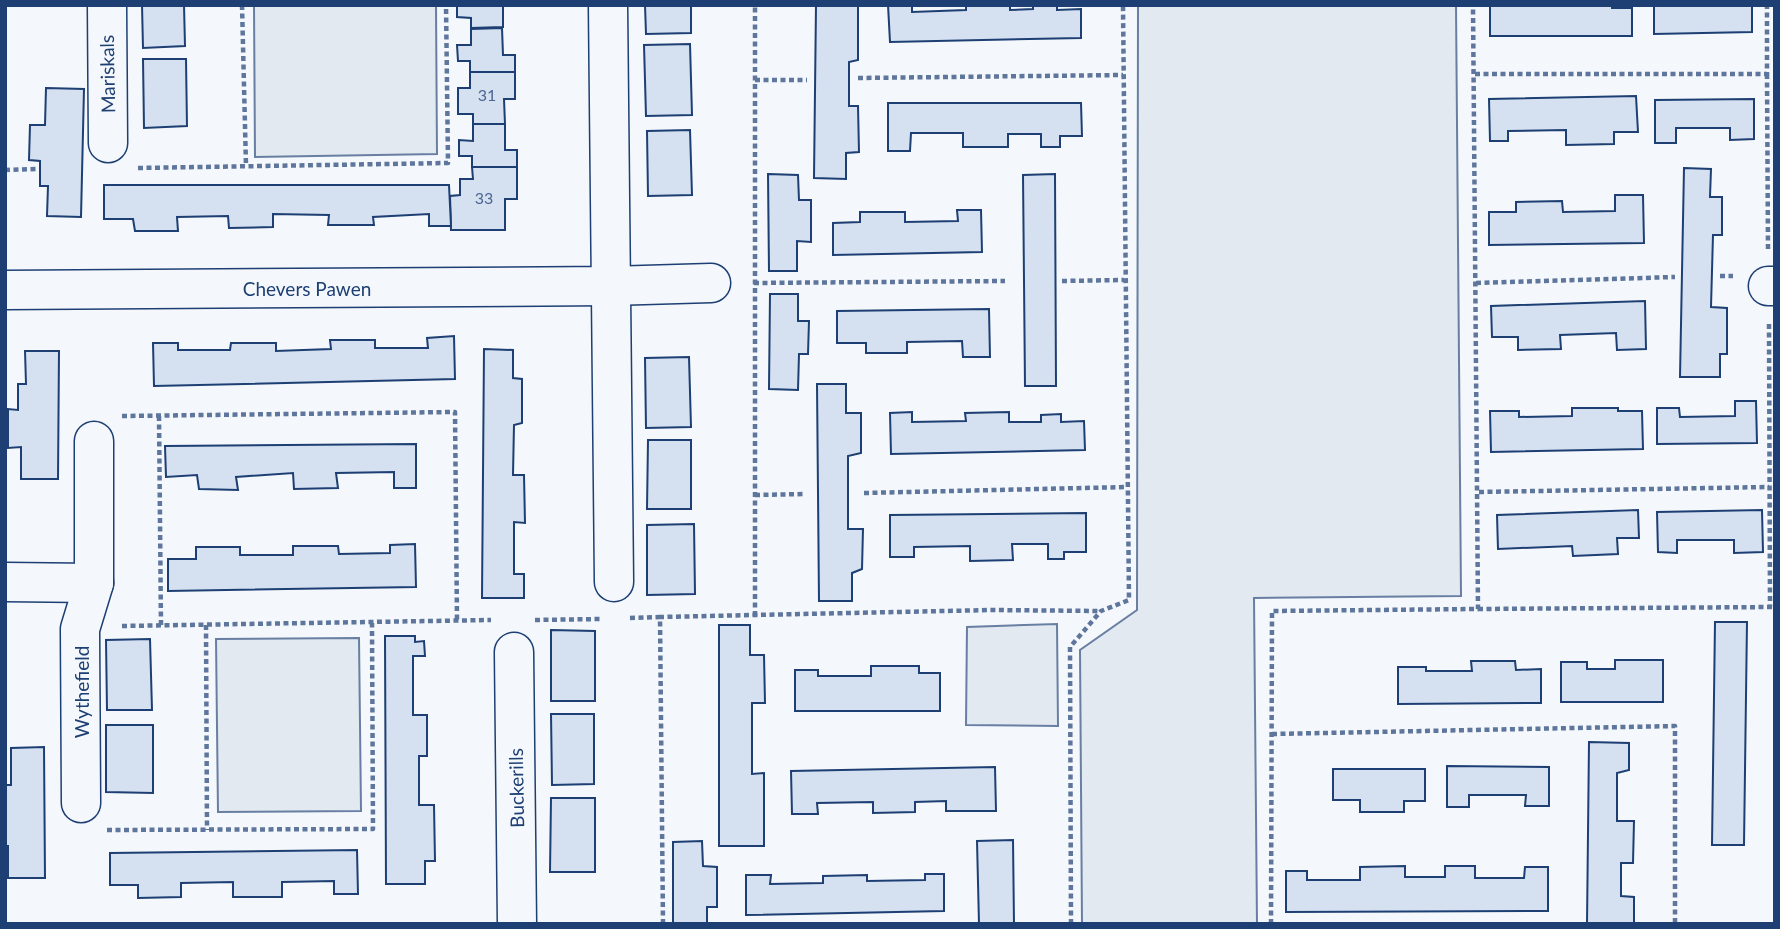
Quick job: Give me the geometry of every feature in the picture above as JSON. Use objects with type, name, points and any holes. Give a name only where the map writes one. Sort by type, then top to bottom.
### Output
[{"type":"street","name":"Mariskals","points":[[107,5],[119,155]]},
{"type":"street","points":[[608,5],[610,286],[617,600]]},
{"type":"street","name":"Chevers Pawen","points":[[5,290],[711,283]]},
{"type":"street","name":"Wythefield","points":[[88,817],[80,629],[94,583],[107,429]]},
{"type":"street","points":[[5,583],[94,583]]},
{"type":"street","name":"Buckerills","points":[[512,631],[517,924]]},
{"type":"path","points":[[242,5],[246,166]]},
{"type":"path","points":[[119,155],[246,166],[448,163],[446,5]]},
{"type":"path","points":[[755,5],[755,616]]},
{"type":"path","points":[[617,600],[660,617],[1101,611],[1129,600],[1123,5]]},
{"type":"path","points":[[1473,5],[1478,609]]},
{"type":"path","points":[[1271,924],[1272,611],[1772,607],[1767,5]]},
{"type":"path","points":[[1475,74],[1767,75]]},
{"type":"path","points":[[858,78],[1123,75]]},
{"type":"path","points":[[755,80],[807,79]]},
{"type":"path","points":[[5,170],[36,169]]},
{"type":"path","points":[[1768,225],[1775,225]]},
{"type":"path","points":[[1476,283],[1675,277]]},
{"type":"path","points":[[1062,281],[1124,280]]},
{"type":"path","points":[[711,283],[1005,281]]},
{"type":"path","points":[[107,429],[159,416],[455,412],[457,621]]},
{"type":"path","points":[[159,416],[161,626]]},
{"type":"path","points":[[864,493],[1127,487]]},
{"type":"path","points":[[1479,492],[1769,487]]},
{"type":"path","points":[[755,495],[805,494]]},
{"type":"path","points":[[1071,924],[1070,647],[1101,611]]},
{"type":"path","points":[[660,617],[663,924]]},
{"type":"path","points":[[110,627],[457,621],[512,631],[606,618]]},
{"type":"path","points":[[88,817],[208,830],[373,829],[372,622]]},
{"type":"path","points":[[206,625],[208,830]]},
{"type":"path","points":[[1272,734],[1675,726],[1675,924]]},
{"type":"shaded area","points":[[254,5],[436,5],[437,154],[255,157]]},
{"type":"shaded area","points":[[1138,5],[1456,5],[1461,596],[1254,598],[1257,924],[1082,924],[1080,650],[1137,610]]},
{"type":"shaded area","points":[[1057,624],[1058,726],[966,725],[967,627]]},
{"type":"shaded area","points":[[359,638],[361,811],[218,812],[216,639]]},
{"type":"building","points":[[142,5],[184,5],[185,46],[143,48]]},
{"type":"building","points":[[457,5],[503,5],[503,27],[471,28],[471,18],[457,17]]},
{"type":"building","points":[[645,5],[691,5],[691,33],[646,34]]},
{"type":"building","points":[[816,5],[858,5],[858,60],[849,62],[849,106],[858,106],[859,152],[846,153],[846,179],[814,178]]},
{"type":"building","points":[[888,5],[912,5],[912,12],[966,10],[966,5],[1010,5],[1010,10],[1033,9],[1033,5],[1057,5],[1057,10],[1081,9],[1081,38],[890,42]]},
{"type":"building","points":[[1612,5],[1612,8],[1632,8],[1632,36],[1490,36],[1490,6]]},
{"type":"building","points":[[1654,5],[1752,5],[1752,32],[1654,34]]},
{"type":"building","points":[[502,28],[503,55],[515,55],[515,72],[470,72],[470,61],[458,61],[457,45],[471,45],[471,29]]},
{"type":"building","points":[[690,44],[692,115],[646,116],[644,45]]},
{"type":"building","points":[[143,59],[186,59],[187,126],[144,128]]},
{"type":"building","points":[[470,72],[515,72],[515,99],[504,99],[505,124],[473,124],[473,114],[458,114],[458,88],[470,88]]},
{"type":"building","points":[[46,88],[84,89],[81,217],[47,216],[48,186],[40,186],[40,161],[29,160],[30,125],[45,125]]},
{"type":"building","points":[[1636,96],[1638,132],[1614,132],[1614,144],[1566,145],[1566,130],[1508,131],[1508,141],[1490,141],[1489,99]]},
{"type":"building","points":[[1754,99],[1754,139],[1730,140],[1730,128],[1676,128],[1676,143],[1655,143],[1655,100]]},
{"type":"building","points":[[888,103],[1081,103],[1082,136],[1060,136],[1060,147],[1041,147],[1041,134],[1008,134],[1008,147],[963,147],[963,133],[911,133],[910,151],[888,151]]},
{"type":"building","points":[[473,124],[505,124],[505,150],[517,150],[517,167],[472,167],[472,156],[459,156],[459,140],[473,141]]},
{"type":"building","points":[[690,130],[692,195],[648,196],[647,131]]},
{"type":"building","points":[[472,167],[517,167],[517,199],[505,199],[505,230],[451,230],[450,196],[460,195],[460,179],[473,179]]},
{"type":"building","points":[[1684,168],[1711,169],[1710,197],[1722,197],[1722,235],[1713,235],[1711,307],[1727,308],[1727,354],[1720,354],[1720,377],[1680,377]]},
{"type":"building","points":[[768,174],[798,175],[799,200],[811,200],[811,242],[797,241],[797,271],[769,271]]},
{"type":"building","points":[[1055,174],[1056,386],[1025,386],[1023,175]]},
{"type":"building","points":[[104,185],[449,185],[451,226],[429,226],[429,214],[373,217],[374,225],[328,225],[329,215],[273,214],[273,227],[229,228],[228,216],[177,217],[178,231],[135,231],[133,219],[104,219]]},
{"type":"building","points":[[1615,195],[1643,195],[1644,243],[1489,245],[1489,212],[1516,212],[1516,202],[1562,201],[1563,212],[1615,211]]},
{"type":"building","points":[[957,210],[981,210],[982,252],[833,255],[833,223],[860,222],[860,212],[905,212],[905,222],[958,221]]},
{"type":"building","points":[[770,294],[798,294],[798,321],[809,321],[808,354],[799,354],[798,390],[769,389]]},
{"type":"building","points":[[1645,301],[1646,349],[1617,350],[1616,333],[1560,335],[1561,349],[1518,350],[1518,337],[1492,337],[1491,306]]},
{"type":"building","points":[[989,309],[990,357],[963,357],[962,341],[907,342],[907,353],[866,353],[866,343],[837,343],[837,311]]},
{"type":"building","points":[[454,336],[455,379],[154,386],[153,343],[178,343],[178,350],[230,350],[231,343],[276,343],[276,351],[331,349],[330,340],[375,340],[375,348],[428,348],[427,338]]},
{"type":"building","points":[[484,349],[513,350],[513,378],[522,379],[522,423],[514,425],[513,475],[524,475],[525,523],[514,522],[514,574],[524,574],[524,598],[482,598]]},
{"type":"building","points":[[25,351],[59,351],[58,479],[21,479],[21,447],[8,448],[8,409],[18,410],[18,384],[26,384]]},
{"type":"building","points":[[689,357],[691,427],[646,428],[645,358]]},
{"type":"building","points":[[817,384],[846,384],[846,413],[861,413],[861,453],[848,456],[848,529],[863,529],[862,569],[852,573],[852,601],[819,601]]},
{"type":"building","points":[[1735,401],[1756,401],[1757,443],[1657,444],[1657,408],[1679,408],[1680,417],[1735,416]]},
{"type":"building","points":[[1572,408],[1642,411],[1643,449],[1491,452],[1490,411],[1519,411],[1519,417],[1572,416]]},
{"type":"building","points":[[912,412],[912,422],[966,421],[965,413],[1009,412],[1009,422],[1041,422],[1041,415],[1061,414],[1061,422],[1084,421],[1085,450],[891,454],[890,413]]},
{"type":"building","points":[[648,440],[691,440],[691,509],[647,509]]},
{"type":"building","points":[[416,444],[416,488],[394,488],[394,472],[336,473],[338,488],[294,489],[293,473],[236,477],[238,490],[199,489],[197,475],[166,477],[165,446]]},
{"type":"building","points":[[1638,510],[1639,538],[1617,538],[1618,554],[1573,556],[1572,546],[1498,549],[1497,515]]},
{"type":"building","points":[[1762,510],[1763,552],[1734,553],[1734,540],[1677,540],[1677,553],[1658,552],[1657,512]]},
{"type":"building","points":[[1086,513],[1086,552],[1064,552],[1064,559],[1048,559],[1048,544],[1012,544],[1013,560],[970,561],[970,546],[914,547],[914,557],[890,557],[890,515]]},
{"type":"building","points":[[694,524],[695,594],[647,595],[647,525]]},
{"type":"building","points":[[415,544],[416,587],[168,591],[168,559],[196,559],[196,547],[240,547],[240,555],[293,555],[293,546],[338,546],[339,554],[390,553],[390,545]]},
{"type":"building","points":[[1715,622],[1747,622],[1744,845],[1712,845]]},
{"type":"building","points":[[719,625],[750,625],[750,655],[764,655],[765,703],[752,703],[752,774],[764,773],[764,846],[719,846]]},
{"type":"building","points":[[551,630],[595,631],[595,701],[551,701]]},
{"type":"building","points":[[385,636],[415,636],[415,642],[424,641],[425,656],[413,656],[413,715],[427,715],[427,756],[419,756],[419,805],[434,805],[435,861],[425,861],[425,884],[386,884]]},
{"type":"building","points":[[150,639],[152,710],[107,710],[106,640]]},
{"type":"building","points":[[1615,660],[1663,660],[1663,702],[1561,702],[1561,662],[1587,662],[1587,669],[1615,669]]},
{"type":"building","points":[[1471,661],[1515,661],[1516,670],[1541,669],[1541,703],[1398,704],[1398,667],[1426,667],[1426,671],[1472,671]]},
{"type":"building","points":[[871,666],[919,666],[919,673],[940,673],[940,711],[795,711],[795,670],[818,670],[818,676],[871,676]]},
{"type":"building","points":[[551,714],[594,714],[594,784],[552,785]]},
{"type":"building","points":[[106,725],[153,725],[153,793],[106,792]]},
{"type":"building","points":[[1589,742],[1629,743],[1629,770],[1617,773],[1617,821],[1634,821],[1633,863],[1621,863],[1621,896],[1634,897],[1634,924],[1587,924]]},
{"type":"building","points":[[44,747],[45,878],[8,878],[5,785],[11,785],[11,748]]},
{"type":"building","points":[[1447,766],[1549,767],[1549,806],[1525,806],[1526,795],[1469,795],[1469,807],[1447,807]]},
{"type":"building","points":[[995,767],[996,811],[946,811],[946,801],[915,802],[915,812],[873,813],[873,802],[817,803],[818,814],[792,814],[791,771]]},
{"type":"building","points":[[1333,769],[1425,769],[1425,801],[1404,801],[1404,812],[1360,812],[1360,800],[1333,800]]},
{"type":"building","points":[[551,798],[595,798],[595,872],[550,872]]},
{"type":"building","points":[[1013,840],[1014,924],[979,924],[977,841]]},
{"type":"building","points":[[702,841],[703,866],[717,867],[717,907],[707,907],[707,924],[673,924],[673,842]]},
{"type":"building","points":[[357,850],[358,894],[334,894],[334,881],[282,882],[282,897],[233,897],[233,882],[181,883],[181,897],[138,898],[138,885],[110,885],[110,853]]},
{"type":"building","points":[[1405,866],[1405,877],[1445,877],[1445,866],[1475,866],[1475,878],[1524,878],[1525,867],[1548,867],[1548,911],[1286,912],[1286,871],[1307,871],[1307,880],[1360,880],[1360,867]]},
{"type":"building","points":[[925,874],[944,874],[944,911],[746,915],[746,875],[771,875],[770,884],[823,883],[823,876],[867,875],[867,881],[925,880]]}]
